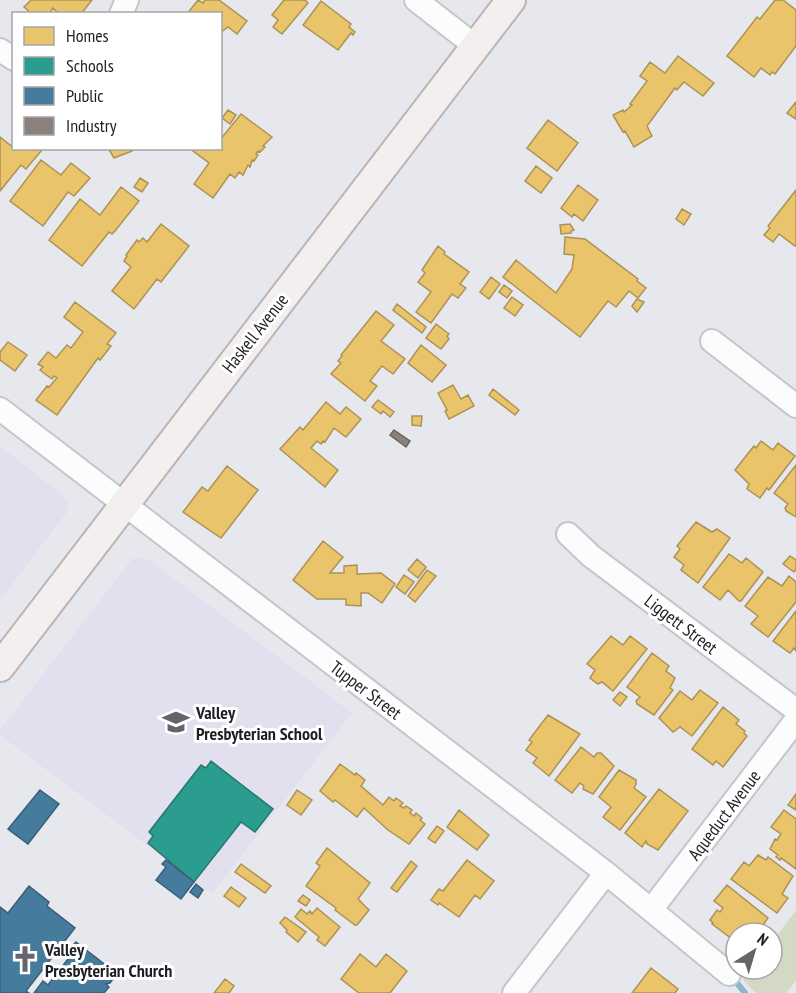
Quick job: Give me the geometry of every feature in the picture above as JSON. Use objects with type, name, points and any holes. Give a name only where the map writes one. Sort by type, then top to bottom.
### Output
[{"type":"main road","name":"Haskell Avenue","points":[[0,667],[511,0]]},
{"type":"street","points":[[416,0],[475,46]]},
{"type":"street","points":[[712,341],[796,406]]},
{"type":"street","name":"Tupper Street","points":[[0,409],[606,873],[724,970]]},
{"type":"street","name":"Liggett Street","points":[[568,534],[591,556],[796,710]]},
{"type":"street","name":"Aqueduct Avenue","points":[[651,910],[796,720]]},
{"type":"street","points":[[514,993],[606,873]]},
{"type":"shaded area","points":[[0,446],[64,496],[69,504],[67,512],[0,600]]},
{"type":"shaded area","name":"Valley Presbyterian School","points":[[139,557],[152,562],[352,713],[212,894],[0,735],[0,730],[127,565],[132,559]]},
{"type":"green space","points":[[796,910],[796,981],[786,993],[756,993],[744,981],[784,981],[784,926]]},
{"type":"building: Homes","points":[[31,0],[92,0],[83,12],[57,12],[53,8],[50,12],[30,12],[24,7]]},
{"type":"building: Homes","points":[[198,0],[203,3],[205,0],[219,0],[247,21],[237,34],[228,27],[222,32],[222,12],[189,12]]},
{"type":"building: Homes","points":[[284,0],[305,0],[308,3],[282,34],[273,27],[278,20],[272,15]]},
{"type":"building: Homes","points":[[775,0],[783,0],[796,10],[796,46],[775,74],[772,72],[770,75],[761,68],[754,77],[727,56],[757,17],[760,19]]},
{"type":"building: Homes","points":[[321,1],[351,24],[349,27],[355,32],[353,35],[351,33],[338,50],[303,25]]},
{"type":"building: Homes","points":[[678,56],[714,83],[703,96],[684,82],[677,90],[675,88],[647,126],[652,136],[634,147],[613,115],[623,110],[624,112],[632,105],[630,104],[647,81],[640,76],[650,62],[665,73]]},
{"type":"building: Homes","points":[[796,102],[796,119],[787,113]]},
{"type":"building: Homes","points":[[228,110],[236,115],[230,124],[222,118]]},
{"type":"building: Homes","points":[[241,114],[272,137],[260,152],[258,151],[256,154],[258,155],[254,161],[252,160],[250,167],[248,165],[243,175],[239,172],[235,178],[230,174],[213,198],[194,184],[209,163],[193,151],[222,150],[222,138]]},
{"type":"building: Homes","points":[[548,120],[578,143],[557,171],[527,148]]},
{"type":"building: Homes","points":[[0,137],[12,146],[12,150],[42,150],[26,169],[21,165],[0,191]]},
{"type":"building: Homes","points":[[109,150],[132,150],[132,151],[114,158]]},
{"type":"building: Homes","points":[[41,160],[61,175],[71,163],[90,178],[74,196],[68,192],[43,226],[10,201]]},
{"type":"building: Homes","points":[[536,166],[552,178],[541,193],[525,181]]},
{"type":"building: Homes","points":[[140,178],[148,183],[142,192],[134,187]]},
{"type":"building: Homes","points":[[578,185],[598,200],[583,221],[574,214],[572,217],[561,208]]},
{"type":"building: Homes","points":[[121,187],[139,201],[115,231],[112,234],[109,232],[82,266],[49,240],[80,199],[100,215]]},
{"type":"building: Homes","points":[[796,190],[796,244],[795,246],[779,234],[773,242],[764,235],[770,228],[768,226]]},
{"type":"building: Homes","points":[[682,209],[691,214],[684,225],[676,219]]},
{"type":"building: Homes","points":[[161,224],[189,246],[161,282],[157,279],[134,309],[112,291],[131,267],[124,261],[126,255],[137,240],[139,242],[143,238],[147,242]]},
{"type":"building: Homes","points":[[570,224],[574,230],[571,233],[561,234],[560,225]]},
{"type":"building: Homes","points":[[565,237],[585,239],[638,279],[637,281],[646,288],[638,298],[629,291],[616,307],[608,301],[580,337],[503,277],[516,260],[556,293],[572,269],[574,255],[564,254]]},
{"type":"building: Homes","points":[[438,246],[445,252],[444,254],[469,272],[460,284],[466,288],[458,298],[452,294],[431,323],[416,312],[431,292],[418,282],[425,273],[422,270]]},
{"type":"building: Homes","points":[[491,277],[500,284],[489,299],[480,292]]},
{"type":"building: Homes","points":[[504,285],[512,291],[507,298],[499,292]]},
{"type":"building: Homes","points":[[512,297],[523,305],[515,316],[504,308]]},
{"type":"building: Homes","points":[[637,299],[644,302],[637,312],[632,306]]},
{"type":"building: Homes","points":[[75,302],[116,333],[107,344],[111,346],[100,360],[98,358],[57,415],[36,400],[57,378],[54,376],[52,379],[45,374],[40,370],[43,367],[38,364],[48,352],[56,358],[67,345],[71,348],[83,332],[64,317]]},
{"type":"building: Homes","points":[[397,304],[426,327],[422,333],[393,310]]},
{"type":"building: Homes","points":[[376,311],[394,325],[381,341],[405,359],[393,374],[382,366],[370,381],[377,386],[365,401],[331,374],[341,363],[338,361],[341,355]]},
{"type":"building: Homes","points":[[436,324],[449,334],[447,336],[449,339],[441,349],[426,338]]},
{"type":"building: Homes","points":[[8,342],[27,355],[15,371],[0,360],[0,352]]},
{"type":"building: Homes","points":[[421,345],[446,365],[432,382],[408,363]]},
{"type":"building: Homes","points":[[453,385],[461,399],[468,395],[474,406],[449,419],[438,393]]},
{"type":"building: Homes","points":[[493,389],[519,410],[515,415],[489,395]]},
{"type":"building: Homes","points":[[378,400],[394,412],[390,417],[383,411],[381,414],[372,407]]},
{"type":"building: Homes","points":[[326,402],[340,414],[346,407],[361,419],[346,437],[334,428],[325,442],[321,444],[317,441],[311,448],[338,470],[325,487],[280,449],[300,427],[303,430]]},
{"type":"building: Homes","points":[[412,416],[422,416],[421,426],[412,425]]},
{"type":"building: Homes","points":[[761,441],[773,450],[778,443],[795,456],[760,498],[747,489],[749,484],[735,470],[754,446],[756,448]]},
{"type":"building: Homes","points":[[796,465],[796,517],[786,511],[788,504],[774,493]]},
{"type":"building: Homes","points":[[227,466],[258,490],[221,538],[183,512],[202,487],[208,491]]},
{"type":"building: Homes","points":[[696,522],[712,532],[717,529],[730,538],[698,583],[681,570],[684,565],[674,557],[680,549],[677,546]]},
{"type":"building: Homes","points":[[323,541],[343,557],[330,573],[344,573],[344,566],[357,565],[357,574],[381,573],[395,584],[382,603],[368,593],[361,593],[361,606],[346,605],[346,599],[317,599],[293,580]]},
{"type":"building: Homes","points":[[729,554],[742,563],[746,558],[763,572],[741,601],[728,590],[720,600],[703,587]]},
{"type":"building: Homes","points":[[790,556],[796,560],[794,572],[783,564]]},
{"type":"building: Homes","points":[[417,559],[426,567],[418,578],[408,570]]},
{"type":"building: Homes","points":[[427,570],[436,576],[415,602],[408,596]]},
{"type":"building: Homes","points":[[404,575],[414,582],[405,594],[396,587]]},
{"type":"building: Homes","points":[[789,576],[796,582],[796,602],[768,637],[751,624],[758,616],[745,606],[768,577],[782,586]]},
{"type":"building: Homes","points":[[796,611],[796,651],[794,648],[790,653],[773,641]]},
{"type":"building: Homes","points":[[611,636],[623,645],[630,636],[647,649],[613,691],[602,682],[598,684],[590,678],[595,670],[587,664]]},
{"type":"building: Homes","points":[[652,653],[669,666],[666,671],[675,678],[670,688],[673,690],[654,715],[637,704],[636,701],[640,697],[627,687]]},
{"type":"building: Homes","points":[[700,690],[718,703],[692,736],[680,727],[673,732],[659,718],[680,691],[692,700]]},
{"type":"building: Homes","points":[[620,692],[627,697],[620,706],[613,700]]},
{"type":"building: Homes","points":[[723,707],[739,720],[736,724],[745,731],[747,736],[723,767],[716,761],[713,765],[692,749]]},
{"type":"building: Homes","points":[[548,715],[580,734],[549,776],[533,763],[537,758],[526,750],[532,742],[529,740]]},
{"type":"building: Homes","points":[[581,747],[594,757],[597,753],[601,753],[614,766],[593,794],[583,789],[584,786],[580,783],[572,793],[555,780]]},
{"type":"building: Homes","points":[[340,764],[365,780],[361,786],[383,805],[389,797],[394,801],[396,798],[403,803],[400,806],[404,808],[406,806],[412,810],[410,813],[414,816],[416,813],[422,818],[420,820],[425,824],[409,844],[388,830],[364,808],[357,817],[320,791]]},
{"type":"building: Homes","points":[[619,770],[636,780],[634,788],[646,797],[620,830],[603,817],[611,807],[599,797]]},
{"type":"building: Homes","points":[[659,789],[688,811],[658,850],[646,841],[642,847],[625,833]]},
{"type":"building: Homes","points":[[297,790],[312,800],[301,815],[287,805]]},
{"type":"building: Homes","points":[[796,794],[796,810],[788,805]]},
{"type":"building: Homes","points":[[459,810],[489,835],[477,850],[447,827]]},
{"type":"building: Homes","points":[[784,810],[796,819],[796,869],[776,857],[778,855],[770,849],[775,839],[777,840],[781,834],[771,827]]},
{"type":"building: Homes","points":[[437,826],[444,831],[435,843],[428,838]]},
{"type":"building: Homes","points":[[327,848],[370,883],[358,899],[369,910],[357,925],[306,886],[320,866],[316,863]]},
{"type":"building: Homes","points":[[758,855],[766,860],[768,857],[793,876],[782,894],[788,898],[777,913],[731,879],[744,862],[749,866]]},
{"type":"building: Homes","points":[[467,860],[494,881],[480,899],[475,895],[459,917],[431,900],[439,889],[443,891]]},
{"type":"building: Homes","points":[[411,861],[417,866],[397,892],[391,888]]},
{"type":"building: Homes","points":[[241,864],[271,886],[265,893],[235,872]]},
{"type":"building: Homes","points":[[727,885],[768,918],[766,921],[724,921],[724,933],[710,920],[717,910],[720,912],[723,908],[714,901]]},
{"type":"building: Homes","points":[[231,887],[246,898],[239,907],[224,896]]},
{"type":"building: Homes","points":[[303,895],[310,900],[306,906],[298,901]]},
{"type":"building: Homes","points":[[317,908],[340,927],[325,946],[317,940],[319,937],[295,917],[301,909],[307,914],[310,911],[312,914]]},
{"type":"building: Homes","points":[[285,917],[306,932],[298,942],[286,932],[287,930],[280,923]]},
{"type":"building: Homes","points":[[360,954],[376,967],[386,954],[407,971],[390,993],[359,993],[341,979]]},
{"type":"building: Homes","points":[[651,968],[678,989],[675,993],[632,993]]},
{"type":"building: Homes","points":[[225,979],[234,986],[229,993],[214,993]]},
{"type":"building: Schools","points":[[211,761],[273,809],[255,832],[241,822],[194,882],[148,843],[153,836],[149,832],[201,765],[206,768]]},
{"type":"building: Public","points":[[40,790],[59,804],[28,844],[8,829]]},
{"type":"building: Public","points":[[166,860],[194,882],[181,899],[156,880],[166,867],[162,864]]},
{"type":"building: Public","points":[[196,884],[203,890],[198,898],[190,892]]},
{"type":"building: Public","name":"Valley Presbyterian Church","points":[[29,886],[49,902],[47,906],[75,928],[26,991],[29,993],[0,993],[0,907],[8,913]]},
{"type":"building: Public","name":"Valley Presbyterian Church","points":[[76,942],[117,974],[110,983],[106,984],[109,987],[104,993],[34,993],[43,981],[48,985],[68,959],[65,954]]},
{"type":"building: Industry","points":[[394,430],[410,441],[406,447],[390,435]]},
{"type":"waterway","points":[[735,981],[745,993]]},
{"type":"place","name":"Valley Presbyterian School","points":[[176,722]]},
{"type":"place","name":"Valley Presbyterian Church","points":[[25,959]]}]
